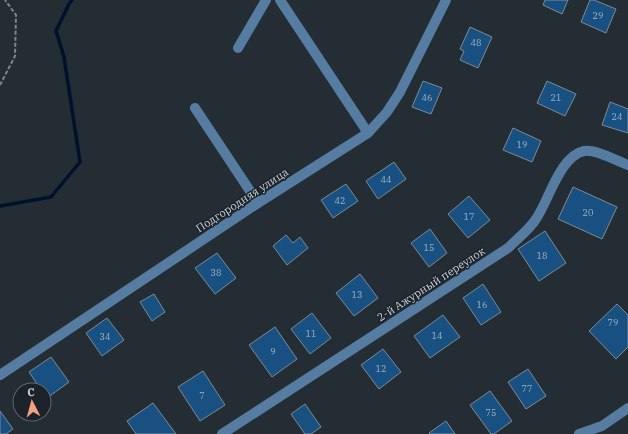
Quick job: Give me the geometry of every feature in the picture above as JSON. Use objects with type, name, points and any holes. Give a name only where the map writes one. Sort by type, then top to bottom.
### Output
[{"type":"street","points":[[238,48],[266,0]]},
{"type":"street","points":[[280,0],[368,133]]},
{"type":"street","name":"Подгородняя улица","points":[[0,375],[368,133],[387,112],[400,92],[446,0]]},
{"type":"street","points":[[195,108],[258,204]]},
{"type":"street","name":"2-й Ажурный переулок","points":[[222,434],[508,248],[536,220],[564,165],[574,155],[585,151],[596,152],[628,165]]},
{"type":"street","points":[[580,434],[604,430],[628,408]]},
{"type":"path","points":[[0,85],[14,56],[16,14],[5,0]]},
{"type":"building","points":[[545,0],[568,0],[562,14],[543,5]]},
{"type":"building","points":[[590,0],[594,0],[616,9],[606,33],[581,22]]},
{"type":"building","points":[[470,27],[492,37],[478,68],[460,60],[464,51],[460,49]]},
{"type":"building","points":[[423,81],[442,88],[431,114],[412,107]]},
{"type":"building","points":[[547,81],[576,94],[565,116],[537,103]]},
{"type":"building","points":[[610,102],[628,109],[628,133],[602,125]]},
{"type":"building","points":[[513,128],[541,141],[532,162],[503,150]]},
{"type":"building","points":[[394,162],[406,179],[378,199],[366,181]]},
{"type":"building","points":[[346,184],[358,201],[333,218],[321,200]]},
{"type":"building","points":[[573,187],[617,207],[602,239],[558,219]]},
{"type":"building","points":[[469,196],[490,220],[468,238],[448,214]]},
{"type":"building","points":[[430,229],[447,253],[429,267],[411,243]]},
{"type":"building","points":[[545,231],[566,263],[539,281],[518,249]]},
{"type":"building","points":[[286,235],[293,243],[300,237],[308,248],[287,265],[273,246]]},
{"type":"building","points":[[217,253],[236,278],[215,294],[195,268]]},
{"type":"building","points":[[360,274],[378,298],[354,316],[336,293]]},
{"type":"building","points":[[483,284],[501,312],[481,325],[463,298]]},
{"type":"building","points":[[154,294],[165,312],[152,321],[140,302]]},
{"type":"building","points":[[617,304],[628,315],[628,347],[616,359],[589,331]]},
{"type":"building","points":[[312,313],[331,338],[310,354],[291,329]]},
{"type":"building","points":[[443,315],[460,337],[430,358],[414,336]]},
{"type":"building","points":[[107,318],[124,340],[102,356],[86,333]]},
{"type":"building","points":[[275,327],[297,359],[272,377],[249,345]]},
{"type":"building","points":[[383,349],[401,372],[379,389],[361,365]]},
{"type":"building","points":[[51,357],[69,382],[52,394],[52,382],[36,382],[29,372]]},
{"type":"building","points":[[528,369],[546,396],[526,409],[508,382]]},
{"type":"building","points":[[203,371],[225,405],[200,421],[178,387]]},
{"type":"building","points":[[490,391],[512,421],[494,434],[491,434],[470,405]]},
{"type":"building","points":[[153,403],[176,434],[136,434],[127,421]]},
{"type":"building","points":[[305,404],[321,427],[311,434],[305,434],[291,414]]},
{"type":"building","points":[[0,411],[13,429],[6,434],[0,434]]},
{"type":"building","points":[[446,421],[455,434],[429,433]]},
{"type":"waterway","points":[[0,206],[51,197],[80,162],[64,57],[56,31],[72,0]]}]
